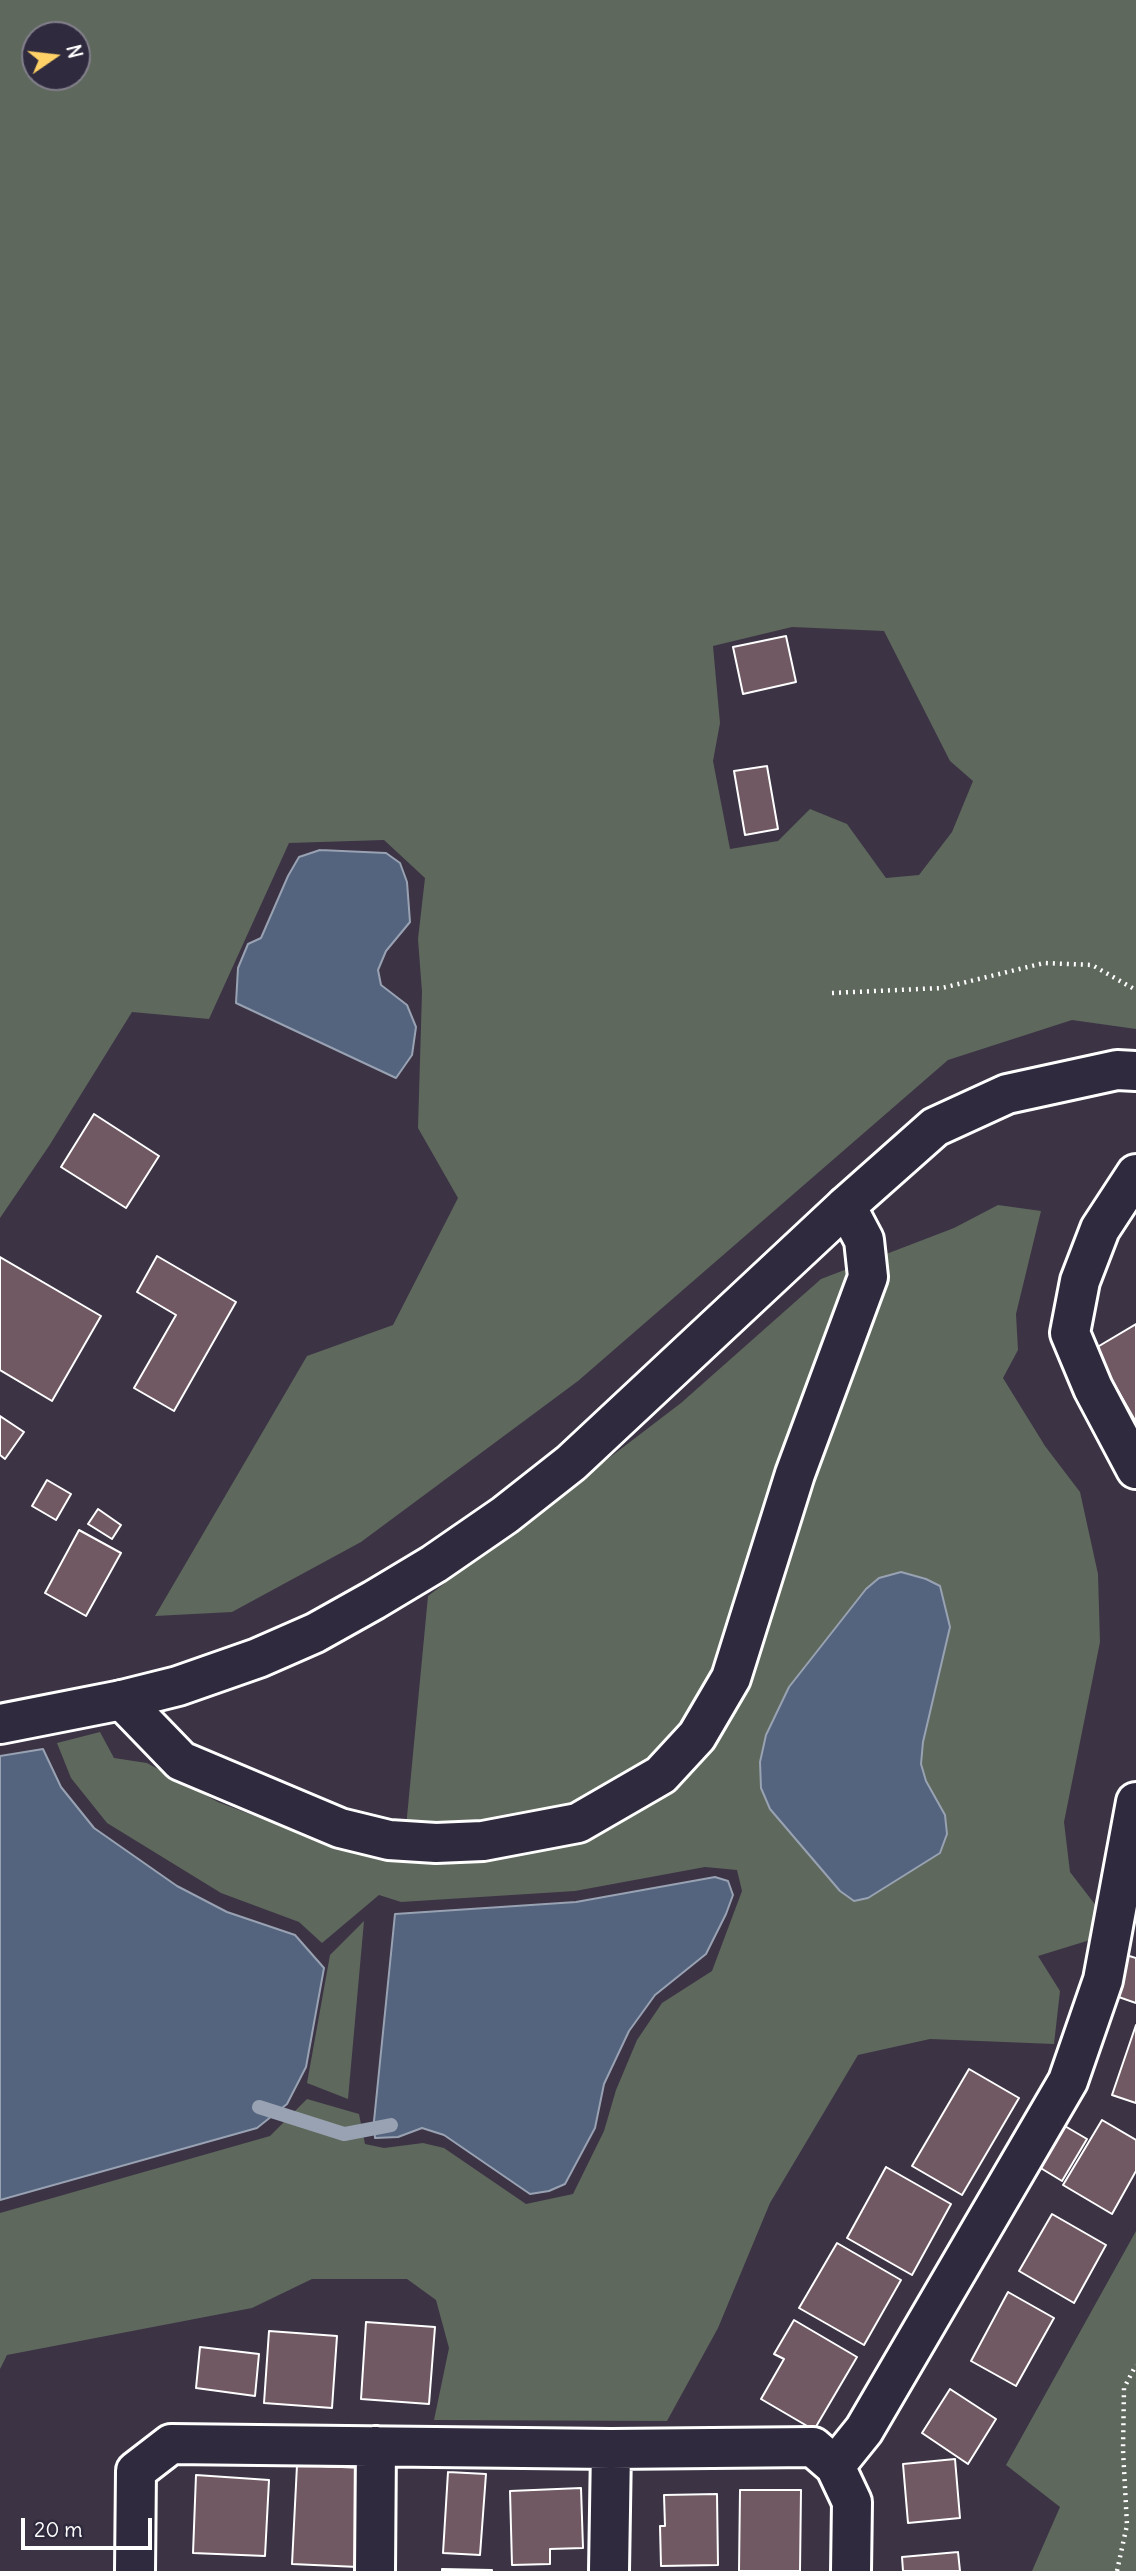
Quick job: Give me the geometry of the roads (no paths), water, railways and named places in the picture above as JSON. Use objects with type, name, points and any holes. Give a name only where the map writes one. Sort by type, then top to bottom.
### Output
[{"type":"street","points":[[0,1724],[178,1686],[258,1658],[315,1633],[374,1600],[465,1543],[571,1463],[846,1206],[935,1127],[1007,1094],[1117,1070],[1136,1071]]},
{"type":"street","points":[[1136,1174],[1100,1229],[1080,1281],[1070,1334],[1094,1388],[1136,1469]]},
{"type":"street","points":[[122,1700],[181,1761],[340,1829],[390,1840],[436,1843],[483,1841],[578,1823],[661,1774],[697,1736],[731,1678],[795,1474],[868,1277],[864,1240],[846,1206]]},
{"type":"street","points":[[835,2466],[863,2430],[1068,2081],[1103,1980],[1136,1802]]},
{"type":"street","points":[[135,2571],[136,2471],[171,2444],[611,2449],[813,2446],[835,2466],[852,2502],[851,2571]]},
{"type":"street","points":[[375,2571],[376,2446]]},
{"type":"street","points":[[609,2571],[611,2449]]},
{"type":"water","points":[[320,850],[386,853],[400,863],[407,882],[410,922],[386,951],[378,970],[381,985],[407,1005],[416,1027],[412,1055],[396,1078],[236,1003],[238,968],[248,944],[261,938],[299,857]]},
{"type":"water","points":[[901,1572],[940,1586],[950,1627],[923,1742],[921,1764],[926,1781],[945,1815],[947,1834],[940,1853],[868,1898],[854,1901],[840,1891],[770,1809],[761,1788],[760,1762],[766,1735],[789,1687],[866,1589],[879,1578]]},
{"type":"water","points":[[43,1749],[61,1787],[94,1828],[177,1886],[227,1912],[295,1935],[324,1968],[306,2067],[287,2104],[257,2128],[0,2200],[0,1756]]},
{"type":"water","points":[[715,1877],[728,1881],[733,1895],[726,1914],[706,1954],[655,1995],[629,2031],[604,2084],[595,2128],[565,2184],[549,2191],[530,2194],[444,2135],[422,2128],[398,2137],[375,2138],[374,2121],[395,1914],[576,1902]]},
{"type":"waterway","points":[[259,2107],[344,2134],[391,2125]]}]
